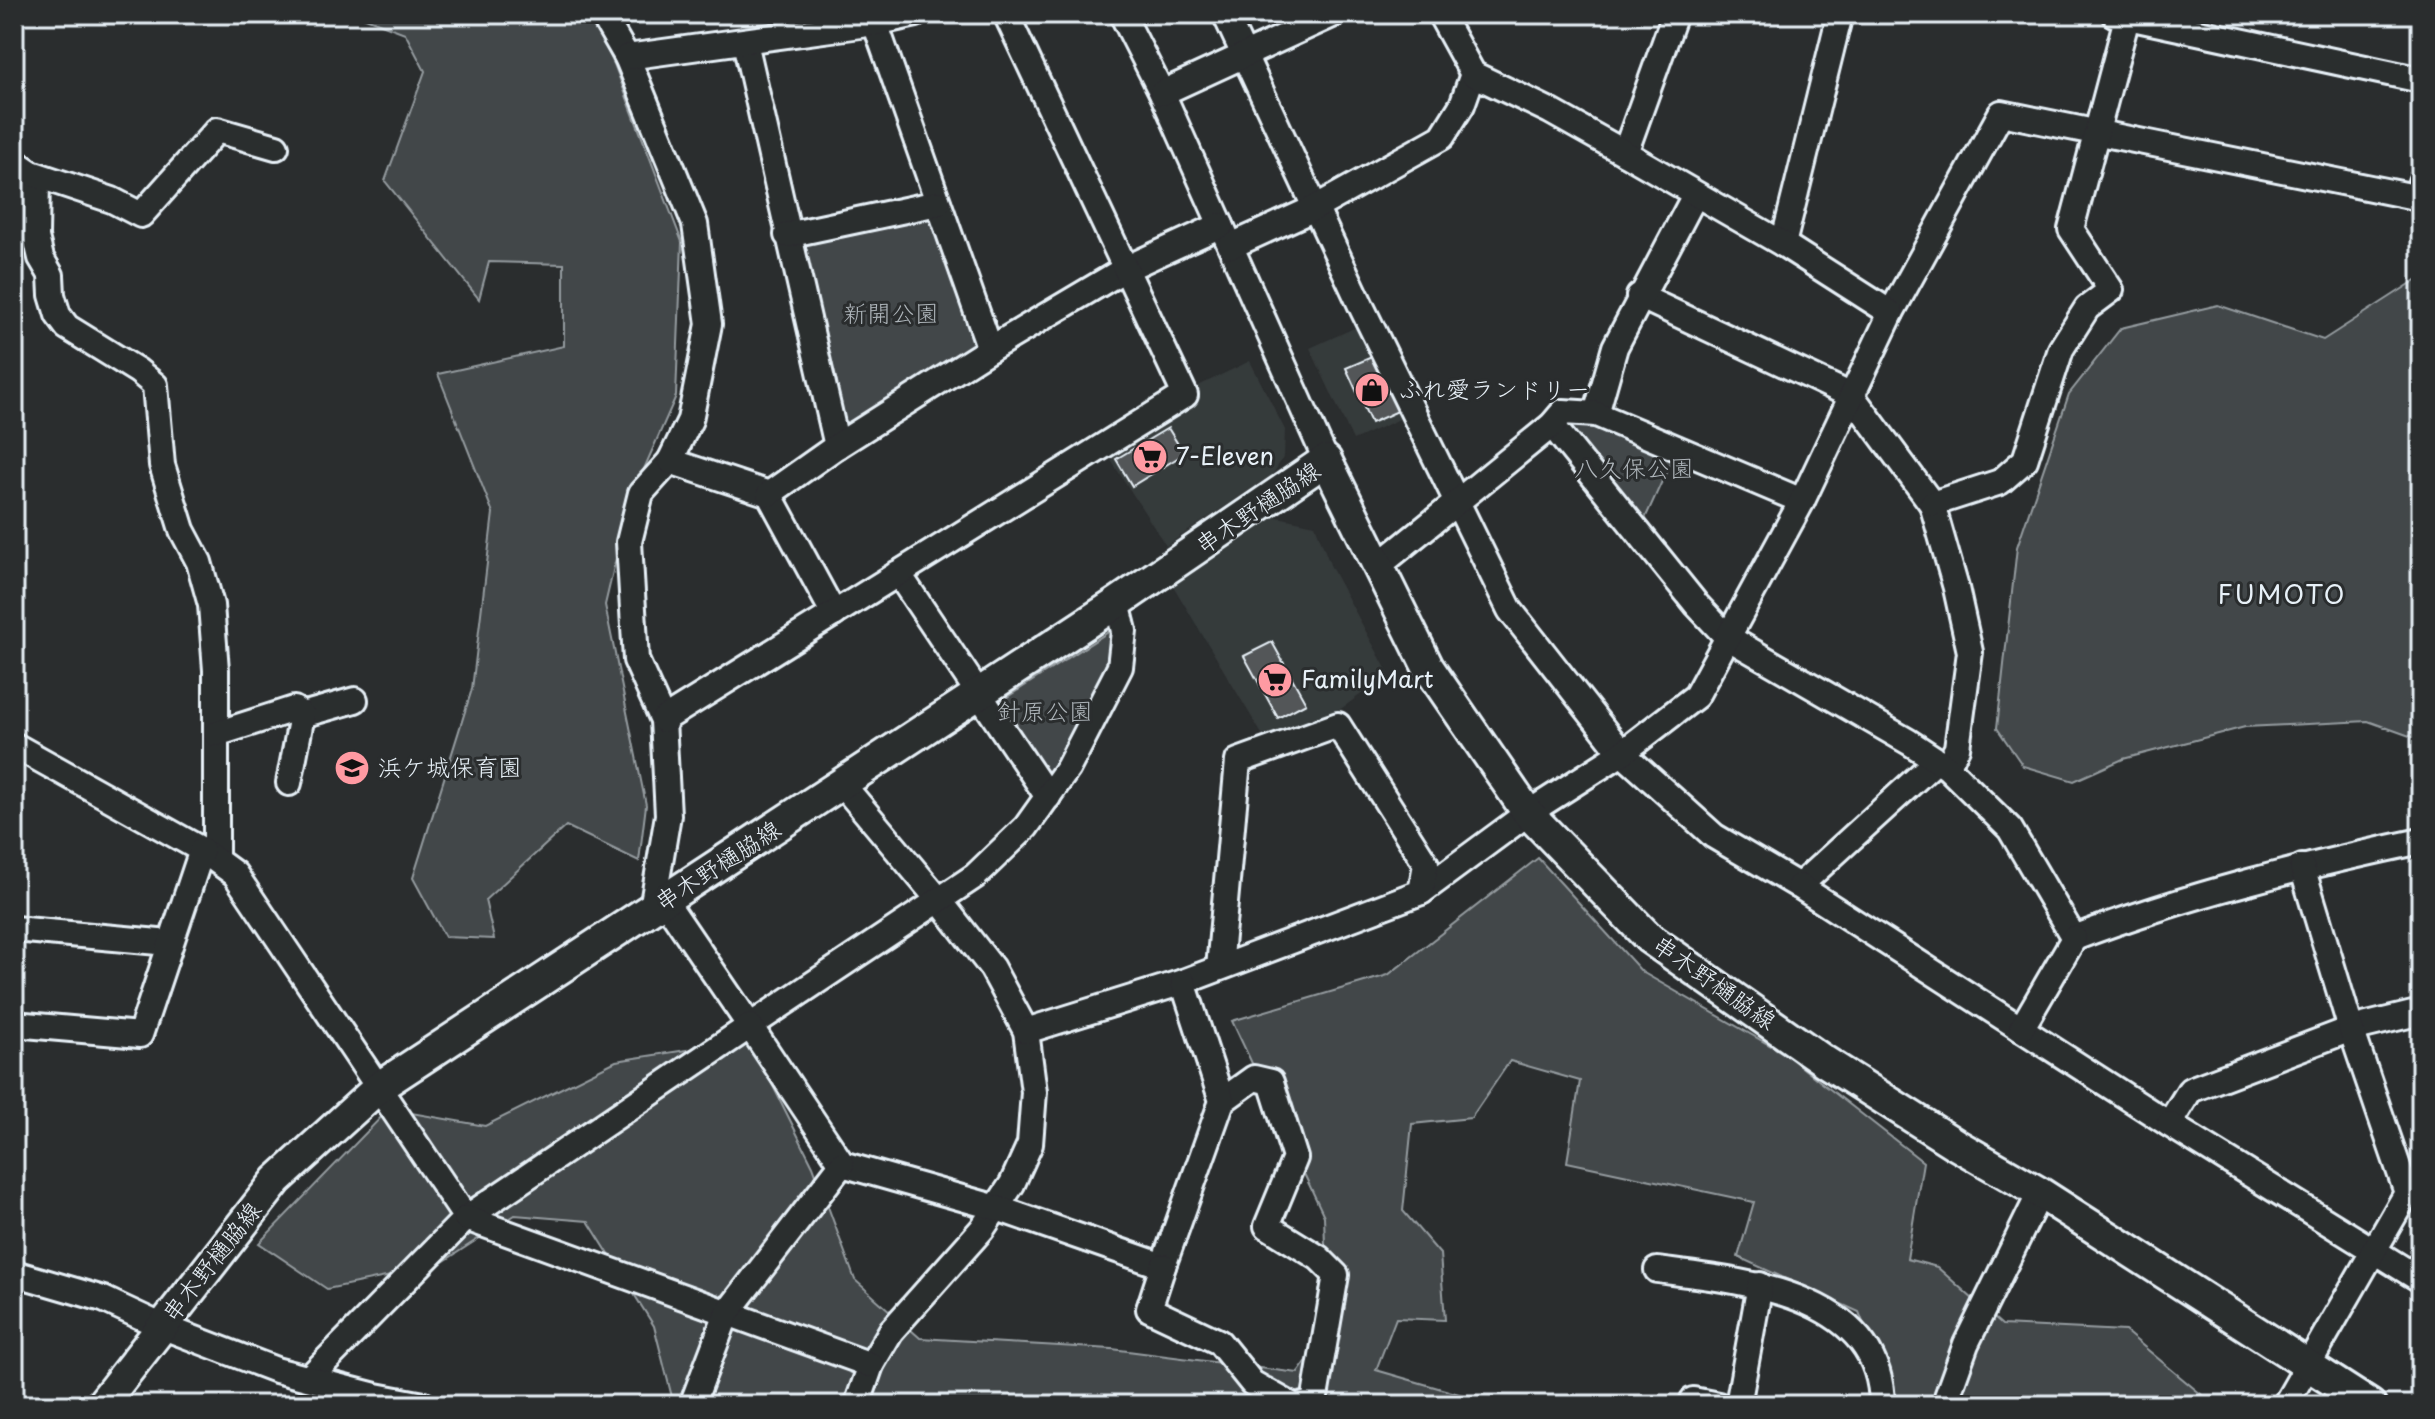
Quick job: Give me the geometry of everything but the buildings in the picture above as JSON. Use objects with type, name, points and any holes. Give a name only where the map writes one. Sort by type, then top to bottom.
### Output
[{"type":"main road","name":"串木野樋脇線","points":[[101,1405],[277,1180],[379,1087],[1117,603],[1326,460],[1428,667],[1528,813],[1649,938],[1824,1061],[1955,1144],[2040,1193],[2370,1405]]},
{"type":"street","points":[[602,14],[627,57],[695,224],[709,324],[690,420],[670,461],[641,493],[629,542],[636,660],[663,720],[668,815],[658,905],[750,1026],[842,1164],[997,1208],[1163,1266]]},
{"type":"street","points":[[627,57],[875,23],[916,14]]},
{"type":"street","points":[[663,720],[1185,395],[1006,14]]},
{"type":"street","points":[[1122,14],[1162,93],[1326,460]]},
{"type":"street","points":[[1225,14],[1363,310],[1510,610],[1622,753],[1714,836],[1799,886],[2169,1124],[2421,1280]]},
{"type":"street","points":[[1162,93],[1334,14]]},
{"type":"street","points":[[1440,14],[1473,74],[1550,111],[1625,153],[1783,244],[1891,313]]},
{"type":"street","points":[[1625,153],[1675,14]]},
{"type":"street","points":[[1783,244],[1840,14]]},
{"type":"street","points":[[1932,504],[2000,482],[2025,460],[2061,349],[2087,308],[2111,290],[2071,229],[2098,134],[2123,15],[2421,80]]},
{"type":"street","points":[[875,23],[990,349]]},
{"type":"street","points":[[745,42],[837,446]]},
{"type":"street","points":[[769,494],[837,446],[990,349],[1125,269],[1315,208],[1442,137],[1462,105],[1473,74]]},
{"type":"street","points":[[1026,1031],[1183,982],[1421,892],[1528,813],[1622,753],[1696,696],[1802,501],[1891,313],[2001,113],[2420,198],[2421,182]]},
{"type":"street","points":[[22,167],[112,200],[141,215],[217,130],[276,147]]},
{"type":"street","points":[[14,1024],[140,1035],[170,943],[209,854],[216,734],[211,605],[199,562],[182,530],[162,465],[155,385],[67,327],[58,315],[52,295],[51,275],[41,258],[36,237],[37,177],[22,167]]},
{"type":"street","points":[[1596,414],[1615,347],[1639,296],[1695,195]]},
{"type":"street","points":[[787,235],[938,203]]},
{"type":"street","points":[[1639,296],[1852,396],[1932,504],[1956,588],[1970,652],[1957,748],[1799,886]]},
{"type":"street","points":[[1377,567],[1552,425],[1563,412],[1596,414],[1802,501]]},
{"type":"street","points":[[1552,425],[1697,605],[1727,637],[1896,734],[1942,764],[2010,829],[2074,938]]},
{"type":"street","points":[[670,461],[769,494],[834,614]]},
{"type":"street","points":[[898,573],[1048,797]]},
{"type":"street","points":[[309,1378],[466,1218],[975,876],[997,856],[1026,827],[1068,768],[1120,667],[1124,631],[1117,603]]},
{"type":"street","points":[[302,715],[355,700]]},
{"type":"street","points":[[216,734],[294,709],[302,715]]},
{"type":"street","points":[[289,783],[302,715]]},
{"type":"street","points":[[1219,968],[1238,761],[1338,725],[1426,864],[1421,892]]},
{"type":"street","points":[[14,745],[209,854],[235,874],[466,1218],[871,1365]]},
{"type":"street","points":[[842,784],[992,968],[1026,1031],[1034,1092],[1030,1144],[1012,1184],[982,1229],[891,1331],[871,1365],[857,1405]]},
{"type":"street","points":[[2021,1029],[2074,938],[2151,909],[2302,867],[2421,841]]},
{"type":"street","points":[[2285,1405],[2372,1250],[2414,1191],[2351,1029],[2302,867]]},
{"type":"street","points":[[14,929],[170,943]]},
{"type":"street","points":[[1183,982],[1222,1101]]},
{"type":"street","points":[[2169,1124],[2190,1090],[2351,1029],[2421,1012]]},
{"type":"street","points":[[1291,1405],[1252,1383],[1219,1342],[1149,1309],[1222,1101],[1254,1078],[1271,1082],[1295,1158],[1267,1226],[1319,1258],[1336,1275],[1314,1403],[1304,1405]]},
{"type":"street","points":[[696,1404],[727,1313],[842,1164]]},
{"type":"street","points":[[1944,1405],[1966,1344],[2040,1193]]},
{"type":"street","points":[[1657,1270],[1760,1285],[1808,1302],[1837,1318],[1862,1340],[1876,1368],[1882,1405]]},
{"type":"street","points":[[14,1273],[103,1299],[161,1326],[276,1370],[424,1405]]},
{"type":"street","points":[[1738,1405],[1760,1285]]},
{"type":"street","points":[[1693,1400],[1718,1405]]},
{"type":"shaded area","points":[[1361,325],[1404,417],[1353,440],[1310,348]]},
{"type":"shaded area","points":[[1250,361],[1285,430],[1284,456],[1273,474],[1166,546],[1107,454],[1198,399],[1194,388]]},
{"type":"shaded area","points":[[1273,516],[1315,525],[1331,567],[1389,674],[1338,711],[1263,736],[1172,584]]},
{"type":"green space","points":[[355,14],[590,14],[614,64],[682,242],[676,396],[629,503],[605,605],[646,805],[639,861],[566,826],[485,900],[494,939],[445,937],[413,878],[472,689],[493,513],[438,374],[564,346],[564,264],[489,262],[479,299],[385,181],[425,71],[405,33]]},
{"type":"green space","name":"新開公園","points":[[929,213],[976,341],[973,349],[852,424],[844,421],[803,242]]},
{"type":"green space","points":[[2421,277],[2421,740],[2368,721],[2245,727],[2123,759],[2074,781],[2023,766],[1997,728],[2017,547],[2069,394],[2121,328],[2218,305],[2323,340]]},
{"type":"green space","name":"八久保公園","points":[[1573,420],[1628,431],[1673,457],[1644,521],[1563,432]]},
{"type":"green space","name":"針原公園","points":[[1110,631],[1110,648],[1097,686],[1046,778],[998,703]]},
{"type":"green space","points":[[1538,858],[1642,972],[1785,1054],[1923,1162],[1907,1259],[1937,1267],[2002,1325],[2125,1331],[2214,1405],[1896,1405],[1859,1312],[1738,1257],[1754,1202],[1567,1162],[1580,1081],[1510,1061],[1471,1118],[1412,1124],[1403,1211],[1440,1254],[1445,1320],[1396,1318],[1376,1370],[1497,1405],[674,1405],[654,1326],[588,1221],[515,1215],[435,1267],[327,1289],[259,1243],[389,1109],[485,1126],[616,1061],[750,1040],[813,1166],[855,1280],[920,1338],[1112,1349],[1298,1373],[1328,1331],[1324,1216],[1232,1021],[1388,975]]},
{"type":"place","name":"ふれ愛ランドリー","points":[[1372,390]]},
{"type":"place","name":"7-Eleven","points":[[1150,457]]},
{"type":"place","name":"FamilyMart","points":[[1275,680]]},
{"type":"place","name":"浜ケ城保育園","points":[[352,768]]},
{"type":"district","name":"FUMOTO","points":[[2282,595]]}]
